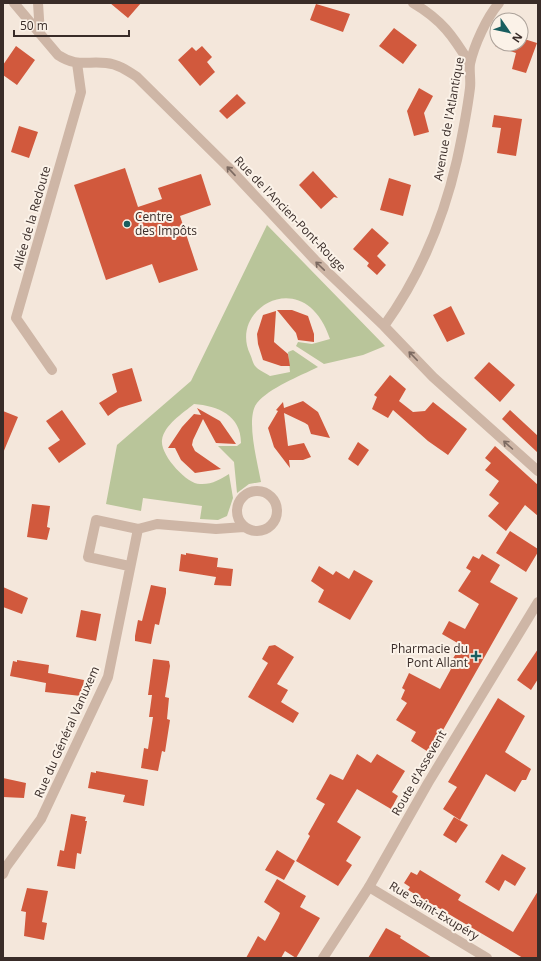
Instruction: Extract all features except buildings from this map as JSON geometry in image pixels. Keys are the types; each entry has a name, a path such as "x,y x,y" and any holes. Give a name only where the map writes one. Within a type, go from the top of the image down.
{"street":[{"name":"Rue de l'Ancien-Pont-Rouge","path":"14,3 58,55 67,61 76,63 107,62 123,68 137,77 228,167 315,260 384,326 433,377 538,470"},
{"path":"38,3 40,34"},
{"path":"413,3 426,11 453,35 470,64"},
{"name":"Avenue de l'Atlantique","path":"384,326 423,263 446,201 457,160 470,88 470,64 482,31 499,3"},
{"name":"Allée de la Redoute","path":"52,370 16,318 81,92 76,63"},
{"path":"129,566 88,557 96,520 138,529 157,524 216,530 244,527 255,532 261,531 272,525 276,520 277,507 272,497 268,494 251,491 241,498 236,510 240,522 244,527"},
{"name":"Rue du Général Vanuxem","path":"3,874 6,867 41,819 108,677 129,566 138,529"},
{"name":"Route d'Assevent","path":"323,958 368,887 430,779 538,602"},
{"name":"Rue Saint-Exupéry","path":"368,887 486,958"}],"green space":[{"path":"267,225 385,346 363,355 324,364 296,346 298,342 312,344 330,339 318,316 304,303 288,298 272,301 259,309 250,322 246,337 254,365 270,376 290,372 288,352 293,350 318,367 277,387 257,403 252,419 252,430 261,482 249,484 237,493 234,462 218,446 237,446 241,443 237,425 226,414 219,410 194,404 166,429 162,440 165,453 175,468 195,483 212,483 229,474 233,498 227,516 218,520 200,519 202,506 143,498 141,511 106,504 117,445 191,381"}],"place":[{"name":"Centre des Impôts","path":"127,224"},
{"name":"Pharmacie du Pont Allant","path":"476,656"}]}
